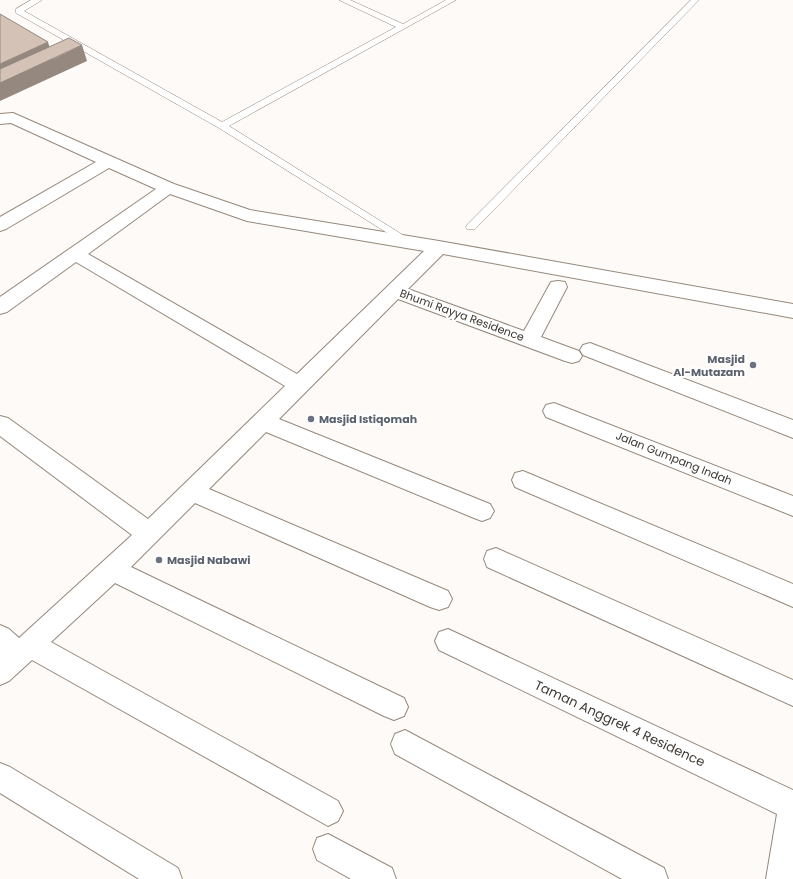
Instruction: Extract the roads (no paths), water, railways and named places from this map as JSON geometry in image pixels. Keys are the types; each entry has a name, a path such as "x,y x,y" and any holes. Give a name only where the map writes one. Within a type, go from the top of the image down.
{"street":[{"path":"0,120 13,118 168,188 247,215 439,247 793,311"},
{"path":"0,225 109,161"},
{"path":"0,307 168,188"},
{"path":"0,672 112,570 148,533 193,492 262,421 439,247"},
{"path":"82,258 299,385"},
{"name":"Bhumi Rayya Residence","path":"529,340 558,287"},
{"name":"Bhumi Rayya Residence","path":"395,291 529,340 581,353 793,429"},
{"name":"Jalan Gumpang Indah","path":"554,410 793,506"},
{"path":"262,421 482,511"},
{"path":"0,424 148,533"},
{"path":"523,480 793,596"},
{"path":"193,492 440,599"},
{"path":"496,559 793,692"},
{"path":"112,570 394,707"},
{"path":"0,637 328,811"},
{"name":"Taman Anggrek 4 Residence","path":"448,641 793,805"},
{"path":"406,744 653,879"},
{"path":"0,777 167,879"},
{"path":"785,876 793,805"},
{"path":"328,849 381,879"}],"lane":[{"path":"38,0 26,5 19,11 222,126 409,242"},
{"path":"343,0 403,27"},
{"path":"222,126 452,0"},
{"path":"471,227 696,0"}],"place":[{"name":"Masjid Al-Mutazam","path":"753,365"},
{"name":"Masjid Istiqomah","path":"311,419"},
{"name":"Masjid Nabawi","path":"159,560"}]}
